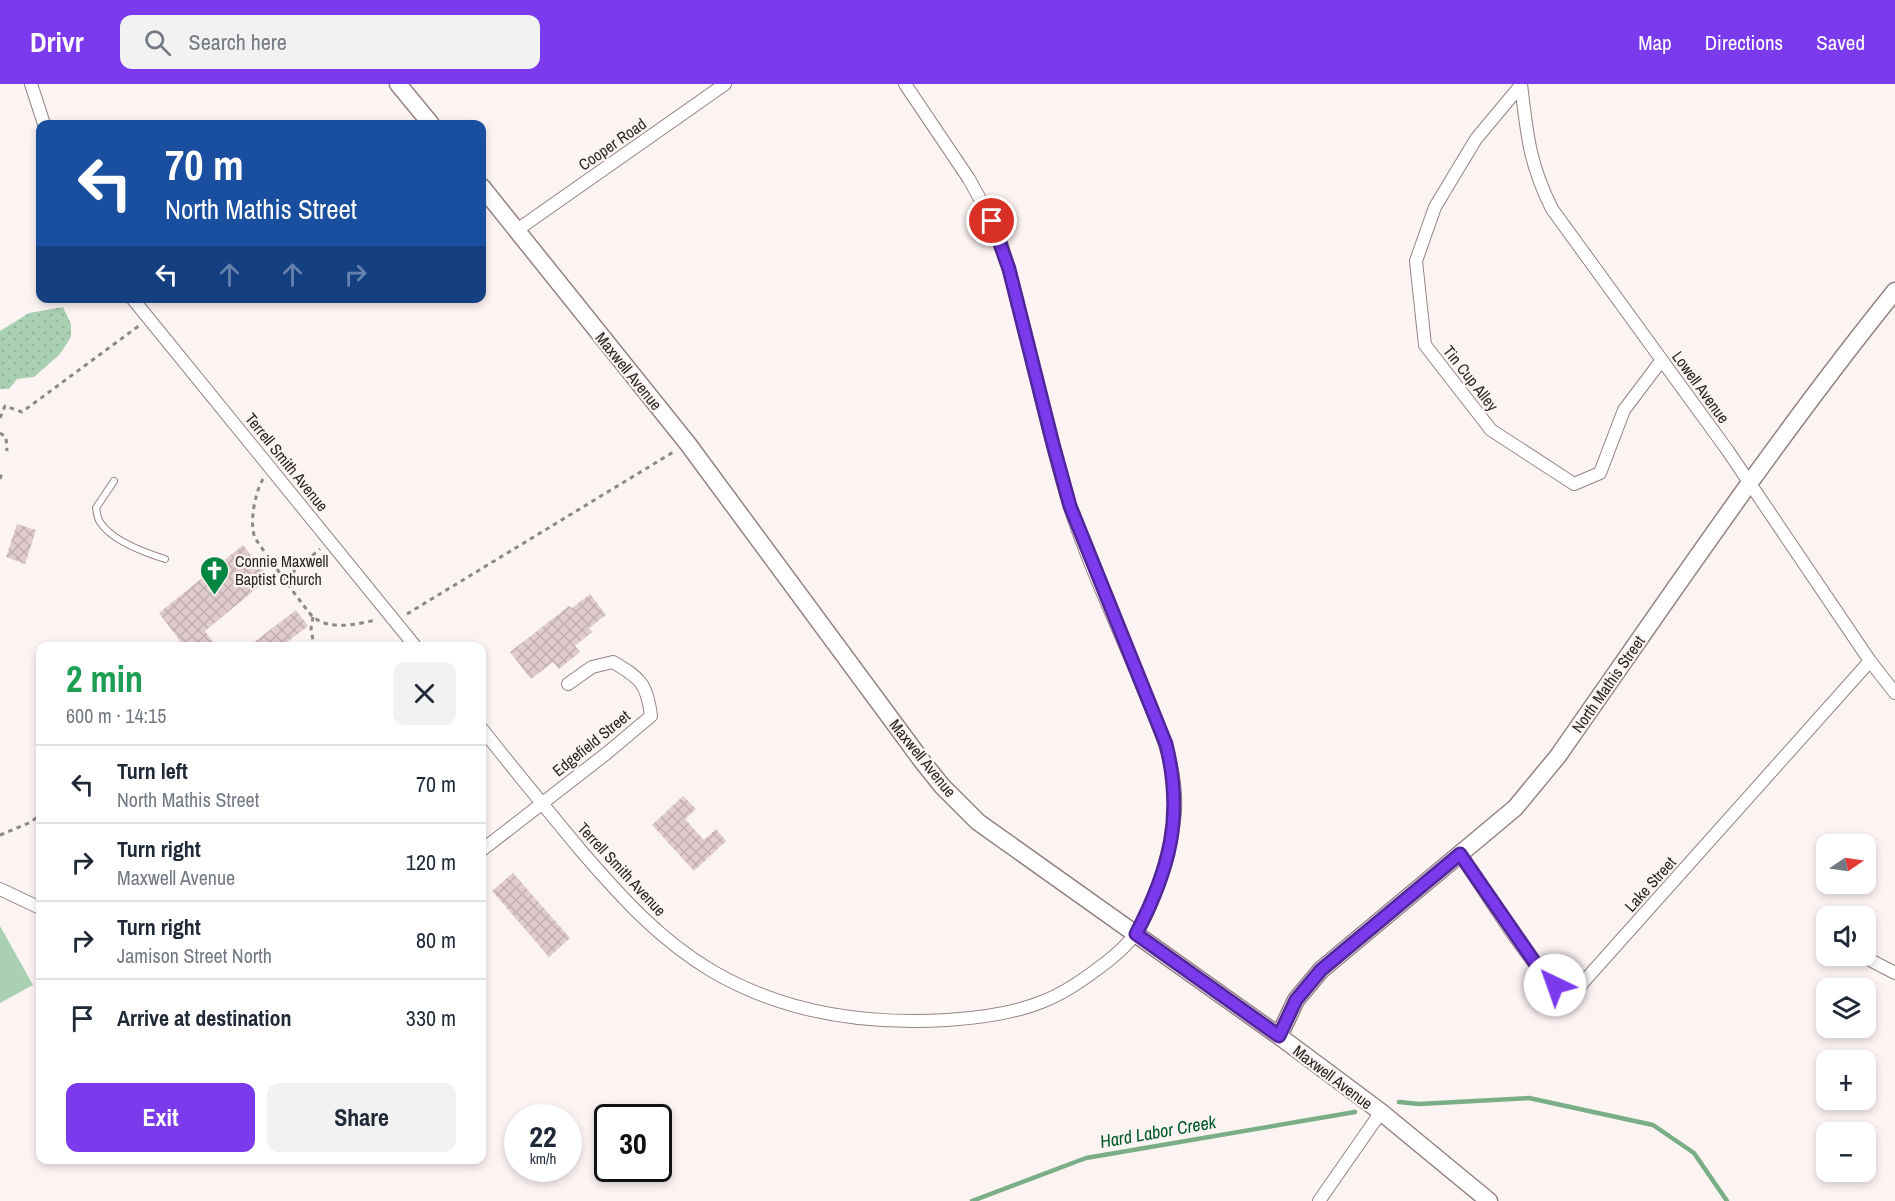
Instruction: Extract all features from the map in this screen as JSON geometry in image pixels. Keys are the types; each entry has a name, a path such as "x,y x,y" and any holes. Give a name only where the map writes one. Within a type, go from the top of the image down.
{"main road":[{"path":"398,84 428,120"},
{"name":"Maxwell Avenue","path":"486,193 688,444 942,786 978,822 999,839 1279,1036 1381,1113 1489,1201"},
{"name":"North Mathis Street","path":"1279,1036 1296,1000 1321,970 1515,808 1558,756 1749,483 1851,345 1895,291"}],"street":[{"path":"31,84 43,120"},
{"name":"Cooper Road","path":"517,230 725,84"},
{"name":"Terrell Smith Avenue","path":"486,734 627,904 650,926 711,970 745,988 781,1002 822,1013 869,1020 915,1022 965,1019 1016,1011 1070,988 1111,959 1136,934 1160,880 1173,833 1174,786 1166,744 1070,506 1009,269 998,237 969,179 905,84"},
{"name":"Tin Cup Alley","path":"1521,84 1476,139 1435,207 1416,261 1425,345 1491,430 1574,484 1600,474 1624,411 1661,361"},
{"name":"Lowell Avenue","path":"1521,84 1528,146 1539,183 1552,208 1749,483 1870,661 1895,693"},
{"name":"Terrell Smith Avenue","path":"136,303 412,642"},
{"name":"Lake Street","path":"1460,854 1540,970 1561,989 1569,991 1578,988 1870,661"},
{"name":"Edgefield Street","path":"542,804 651,716 649,696 635,676 613,662 592,667 568,684"},
{"path":"486,847 542,804"},
{"path":"0,889 36,906"},
{"path":"1876,963 1895,973"},
{"path":"1319,1201 1381,1113"}],"lane":[{"path":"114,481 96,508 99,521 108,531 126,542 143,552 165,560"}],"path":[{"path":"0,418 6,406 22,412 149,319"},
{"path":"0,433 6,436 7,451"},
{"path":"269,466 257,490 253,511 255,537 313,617 334,625 352,626 393,619 688,444"},
{"path":"0,479 2,473"},
{"path":"285,579 329,541"},
{"path":"313,617 311,629 313,642"},
{"path":"0,835 36,818"}],"green space":[{"path":"63,307 71,324 71,337 60,354 34,377 17,379 9,389 0,389 0,331 29,313"},
{"path":"0,926 33,985 0,1003"}],"building":[{"path":"17,524 36,530 25,564 6,557"},
{"name":"Connie Maxwell Baptist Church","path":"243,545 269,578 205,631 213,642 181,642 159,613"},
{"path":"590,594 606,615 589,628 592,632 575,646 580,652 559,669 553,662 531,679 510,652 569,606 572,608"},
{"name":"Connie Maxwell Baptist Church","path":"296,610 308,626 287,642 254,642"},
{"path":"683,796 696,809 685,819 704,840 716,829 726,841 694,871 652,825"},
{"path":"513,873 570,938 549,957 492,891"}],"waterway":[{"name":"Hard Labor Creek","path":"1399,1102 1419,1104 1529,1098 1653,1125 1694,1153 1727,1201"},
{"name":"Hard Labor Creek","path":"972,1201 1086,1158 1355,1112"}],"place":[{"name":"Connie Maxwell Baptist Church","path":"214,596"}],"route":[{"path":"992,221 1009,269 1070,506 1166,744 1171,765 1175,808 1173,833 1160,880 1136,934 1279,1036 1296,1000 1321,970 1460,854 1540,970 1555,985"}]}
